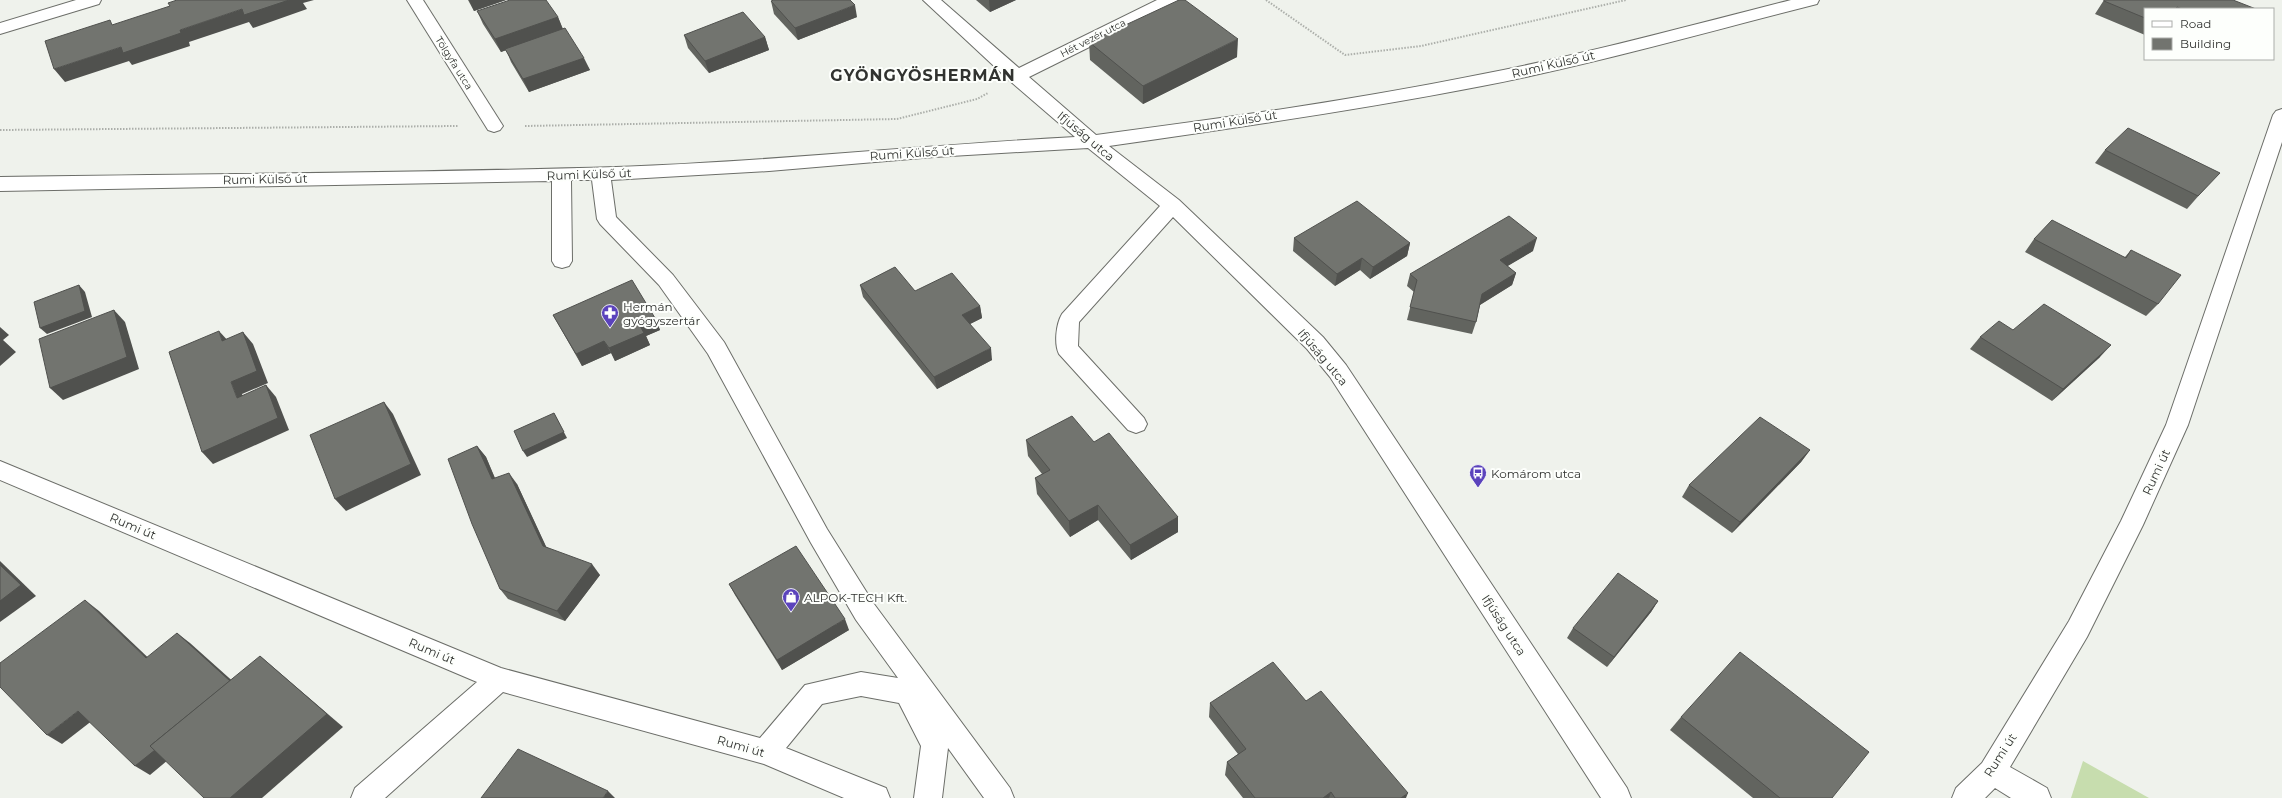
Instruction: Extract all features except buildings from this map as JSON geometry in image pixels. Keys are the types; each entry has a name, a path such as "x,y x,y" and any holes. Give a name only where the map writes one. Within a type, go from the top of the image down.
{"street":[{"path":"0,29 93,0"},
{"name":"Tölgyfa utca","path":"414,0 494,126"},
{"name":"Ifjúság utca","path":"931,0 1016,77 1092,142 1172,205 1315,343 1338,371 1617,798"},
{"name":"Hét vezér utca","path":"1016,77 1170,0"},
{"name":"Rumi Külső út","path":"0,184 601,174 769,165 934,151 1092,142 1229,123 1482,80 1573,60 1811,0"},
{"name":"Rumi út","path":"1966,798 1992,772 2078,629 2131,525 2177,425 2282,115"},
{"path":"601,174 607,219 666,280 716,348 819,536 865,612 1000,798"},
{"path":"560,175 562,261"},
{"path":"1136,424 1067,348 1069,320 1172,205"},
{"name":"Rumi út","path":"0,470 499,679 765,752 876,798"},
{"path":"365,798 499,679"},
{"path":"765,752 814,694 860,684 907,692 935,745 928,798"},
{"path":"1992,772 2038,798"}],"path":[{"path":"1266,0 1345,55 1421,46 1626,0"}],"green space":[{"path":"2083,761 2149,798 2071,798"}],"place":[{"name":"Hermán gyógyszertár","path":"610,328"},
{"name":"Komárom utca","path":"1478,488"},
{"name":"ALPOK-TECH Kft.","path":"791,612"}],"district":[{"name":"GYÖNGYÖSHERMÁN","path":"923,75"}]}
